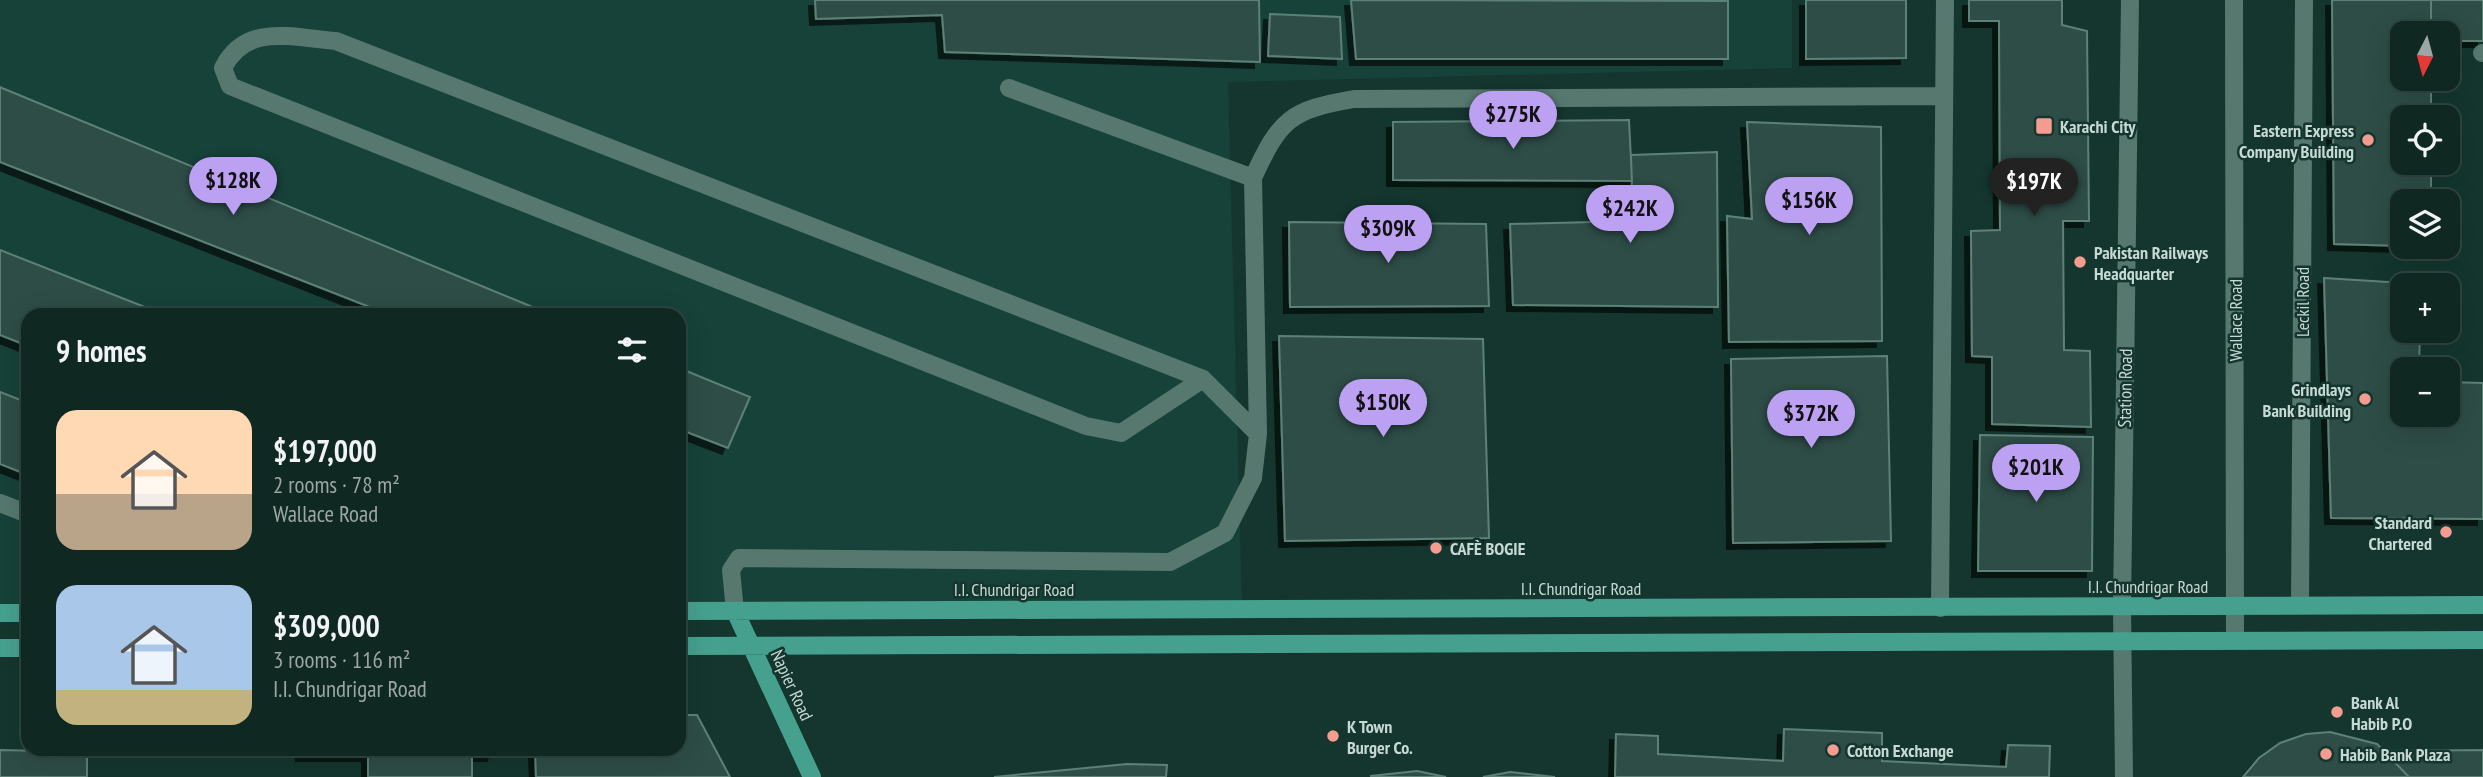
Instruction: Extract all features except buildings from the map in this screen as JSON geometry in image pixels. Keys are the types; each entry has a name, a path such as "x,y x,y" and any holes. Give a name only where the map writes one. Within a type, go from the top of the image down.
{"main road":[{"name":"I.I. Chundrigar Road","path":"686,611 2483,605"},
{"name":"Napier Road","path":"735,611 812,777"},
{"path":"0,613 21,613"},
{"path":"686,646 2483,640"},
{"path":"0,648 21,648"}],"street":[{"path":"1940,608 1945,0"},
{"name":"Station Road","path":"2124,777 2122,607 2130,0"},
{"name":"Wallace Road","path":"2234,0 2235,640"},
{"name":"Leckil Road","path":"2300,605 2304,0"},
{"path":"1203,379 1121,433 1086,426 230,86 223,68 231,52 255,36 336,41 1203,379 1258,434"},
{"path":"1009,88 1253,178"},
{"path":"735,611 731,570 739,558 1170,562 1225,533 1253,478 1258,434 1253,178 1270,140 1287,120 1315,106 1354,99 1944,96"},
{"path":"0,503 21,511"}],"shaded area":[{"path":"0,0 1792,0 1792,68 1228,82 1242,610 686,611 686,308 21,308 21,613 0,613"}],"place":[{"name":"Karachi City","path":"2044,126"},
{"name":"Eastern Express Company Building","path":"2368,140"},
{"name":"Pakistan Railways Headquarter","path":"2080,262"},
{"name":"Grindlays Bank Building","path":"2365,399"},
{"name":"Standard Chartered","path":"2446,532"},
{"name":"CAFÈ BOGIE","path":"1436,548"},
{"name":"Bank Al Habib P.O","path":"2337,712"},
{"name":"K Town Burger Co.","path":"1333,736"},
{"name":"Cotton Exchange","path":"1833,750"},
{"name":"Habib Bank Plaza","path":"2326,754"}]}
